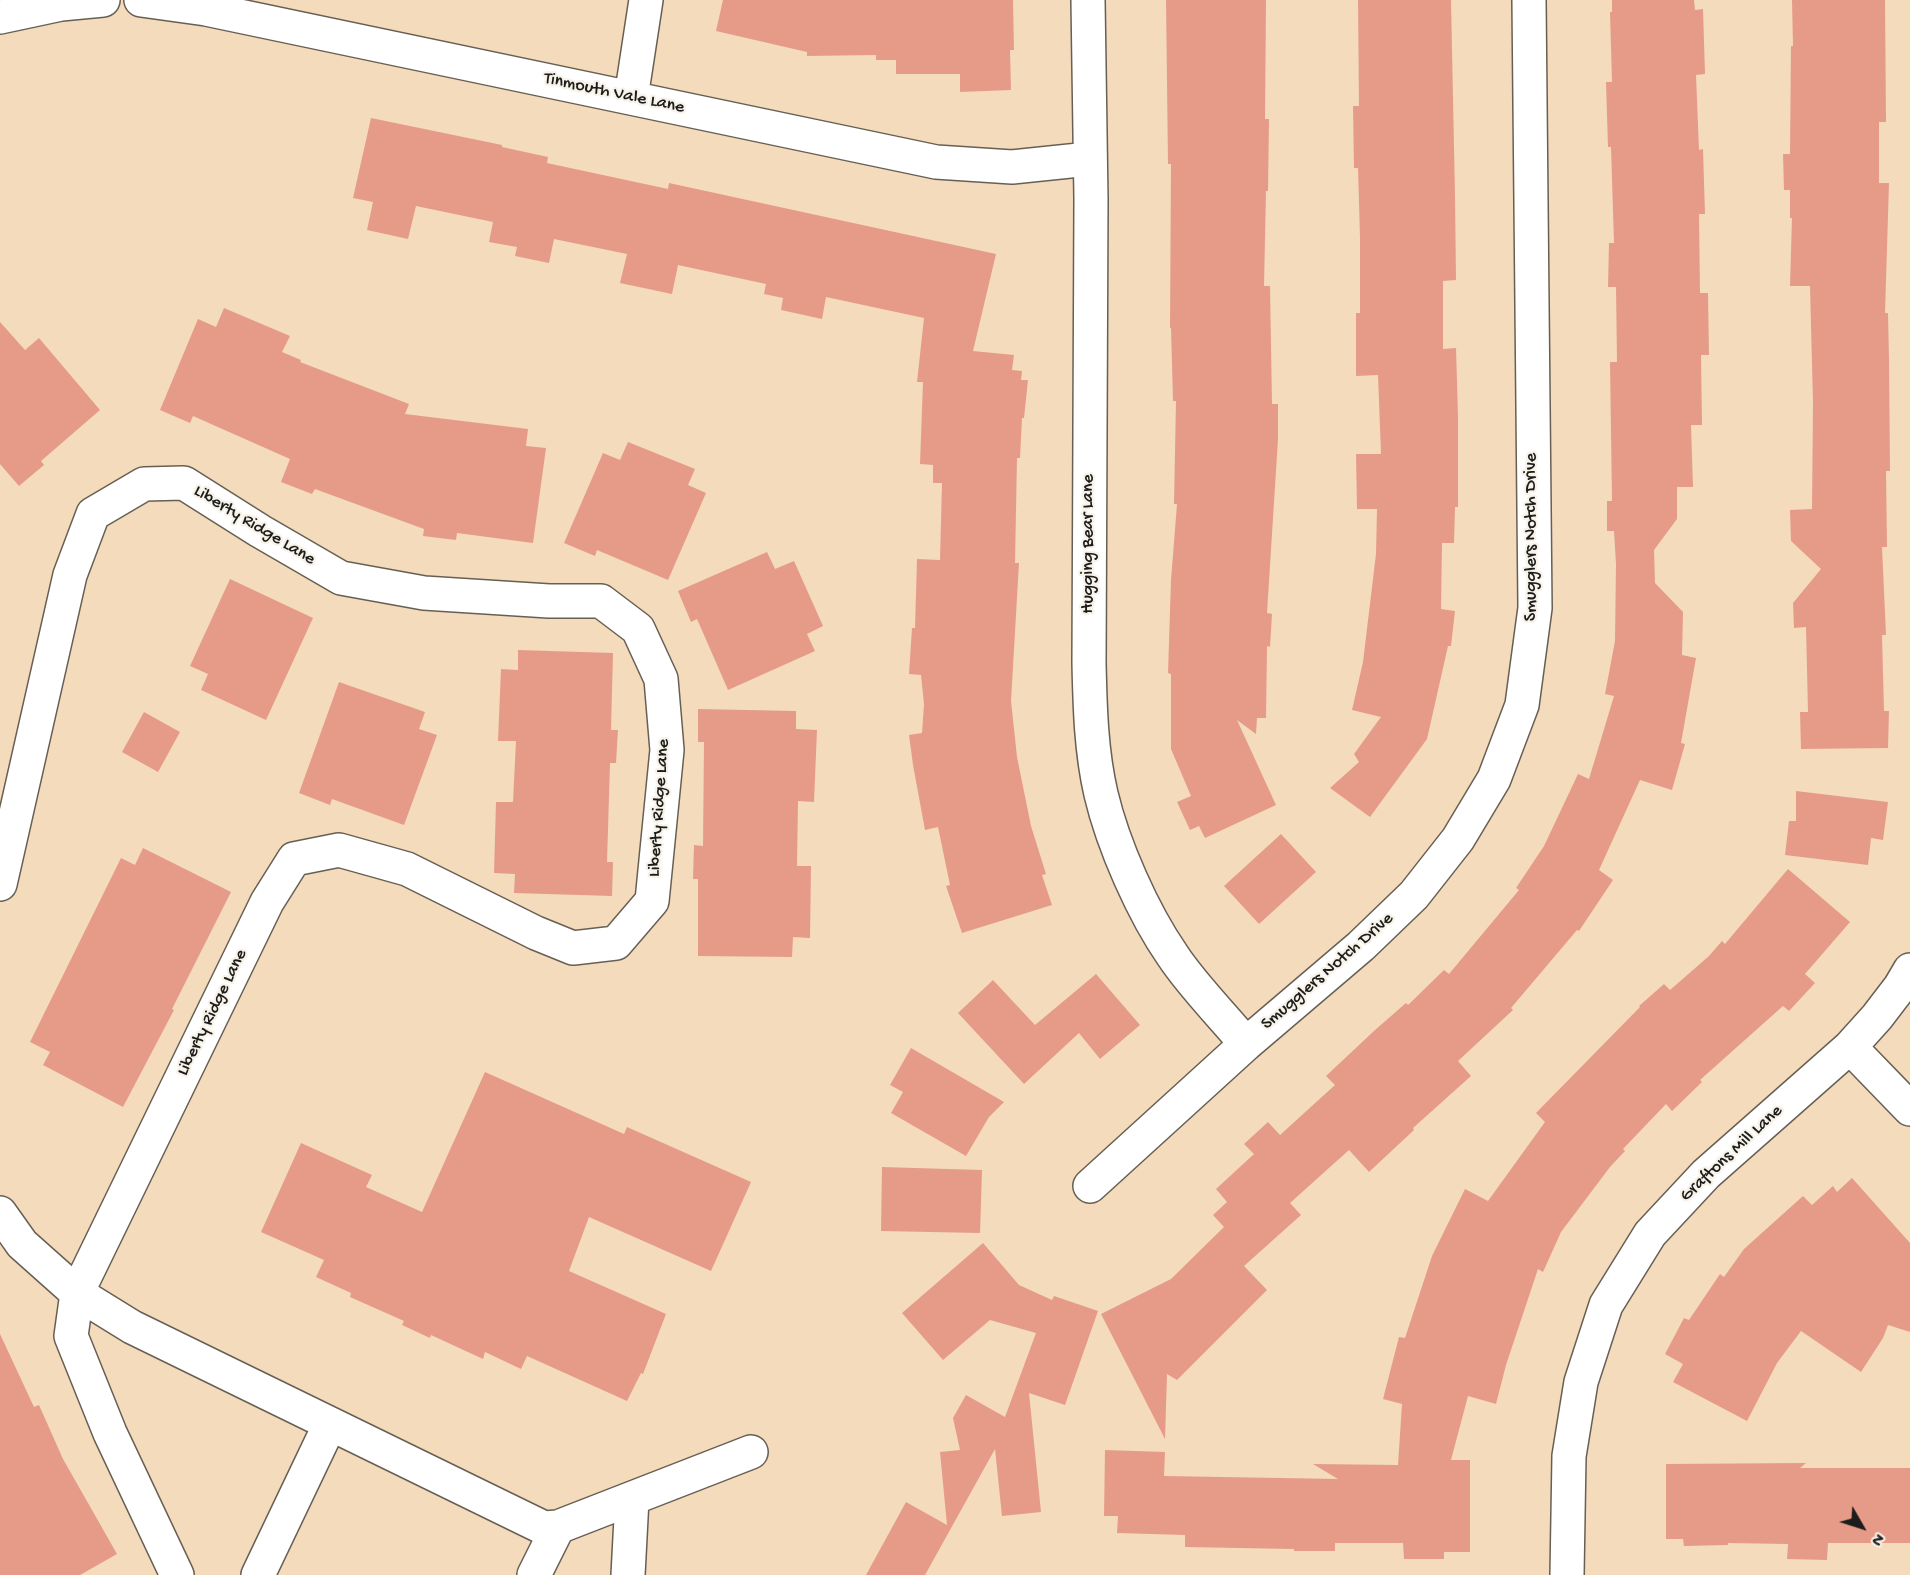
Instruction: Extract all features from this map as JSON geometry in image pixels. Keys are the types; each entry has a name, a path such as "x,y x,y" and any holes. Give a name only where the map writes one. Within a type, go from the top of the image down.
{"street":[{"path":"0,17 61,4 103,0"},
{"name":"Tinmouth Vale Lane","path":"141,0 206,9 936,162 1012,167 1089,159"},
{"path":"631,98 646,0"},
{"name":"Hugging Bear Lane","path":"1088,0 1091,222 1089,663 1092,735 1101,794 1116,844 1152,923 1173,958 1246,1044"},
{"name":"Smugglers Notch Drive","path":"1090,1186 1246,1044 1361,946 1414,895 1458,839 1494,779 1522,705 1534,608 1529,0"},
{"name":"Liberty Ridge Lane","path":"0,884 70,575 93,514 144,484 184,483 340,578 424,593 549,601 601,601 638,629 661,679 667,750 652,901 616,943 573,948 536,933 407,869 339,850 294,859 267,902 77,1293 71,1336 110,1433 177,1575"},
{"name":"Graftons Mill Lane","path":"1567,1575 1569,1456 1581,1382 1606,1305 1650,1234 1706,1174 1850,1047 1877,1017 1910,970"},
{"path":"1850,1047 1910,1109"},
{"path":"0,1213 22,1244 77,1293 132,1327 544,1528 558,1527 751,1452"},
{"path":"258,1575 330,1424"},
{"path":"628,1575 632,1499"},
{"path":"534,1575 558,1527"}],"building":[{"path":"723,0 1013,0 1014,50 1010,50 1011,90 960,92 960,74 896,74 896,60 876,60 876,55 807,56 807,52 716,31"},
{"path":"1166,0 1266,0 1265,119 1269,119 1264,286 1270,286 1272,404 1278,404 1278,439 1267,613 1272,614 1270,647 1267,646 1266,718 1257,718 1256,734 1237,720 1276,805 1205,838 1199,826 1190,830 1177,802 1191,796 1171,749 1171,674 1168,673 1171,580 1177,504 1174,504 1176,401 1173,401 1170,328 1171,164 1168,164"},
{"path":"1358,0 1451,0 1455,196 1456,280 1443,281 1443,349 1456,348 1458,416 1458,507 1455,507 1454,543 1442,543 1441,609 1455,611 1451,646 1448,646 1427,739 1370,817 1330,788 1359,762 1354,754 1381,717 1352,710 1363,662 1376,554 1377,509 1357,509 1356,454 1381,454 1378,375 1356,376 1356,313 1360,313 1360,237 1358,168 1354,168 1353,106 1359,106"},
{"path":"1612,0 1694,0 1695,10 1703,9 1705,74 1696,75 1699,150 1703,149 1705,214 1699,214 1700,293 1708,293 1709,355 1701,355 1702,425 1691,425 1693,487 1677,487 1677,519 1654,550 1655,583 1683,612 1682,655 1696,658 1681,743 1685,744 1672,790 1640,780 1599,870 1613,880 1579,931 1577,930 1511,1008 1513,1010 1458,1061 1471,1076 1413,1128 1414,1130 1369,1172 1349,1150 1290,1203 1301,1215 1244,1266 1267,1290 1177,1380 1167,1374 1165,1439 1101,1314 1171,1279 1224,1227 1213,1215 1227,1202 1216,1189 1254,1154 1244,1144 1268,1122 1280,1135 1335,1085 1326,1076 1406,1003 1408,1005 1444,970 1449,974 1519,890 1516,888 1544,846 1578,774 1589,779 1614,696 1605,694 1615,641 1616,564 1614,531 1607,531 1607,501 1612,501 1610,362 1617,362 1616,287 1608,287 1609,243 1614,243 1606,82 1612,82 1610,12 1612,12"},
{"path":"1792,0 1885,0 1886,122 1879,122 1879,183 1889,183 1885,313 1888,313 1890,471 1886,471 1887,547 1882,547 1886,635 1882,635 1884,711 1889,711 1888,748 1801,749 1800,712 1808,712 1806,627 1794,628 1793,603 1821,569 1791,541 1790,510 1812,509 1813,403 1810,286 1790,286 1792,218 1790,218 1790,190 1784,190 1783,154 1790,154"},
{"path":"371,118 502,145 502,147 548,157 547,163 668,189 669,183 996,254 973,351 1014,355 1012,370 1022,371 1021,380 1028,380 1024,418 1022,418 1020,458 1017,458 1015,563 1019,563 1011,701 1017,757 1031,826 1046,874 1042,875 1052,905 962,933 946,886 950,885 938,827 925,830 909,735 922,733 924,704 921,675 909,674 912,628 915,628 917,559 940,560 942,483 933,483 933,465 920,464 923,382 917,382 924,318 826,297 822,319 781,310 783,298 764,294 766,284 678,265 672,294 620,283 627,254 554,239 549,263 515,256 517,247 489,242 493,222 416,206 408,239 367,230 373,202 353,198"},
{"path":"224,308 290,336 282,352 301,360 300,362 409,404 405,414 528,429 526,446 546,448 533,543 457,533 456,540 423,536 424,529 315,489 312,494 281,482 290,459 193,416 190,423 160,410 198,319 216,327"},
{"path":"0,322 25,350 39,338 100,410 41,461 44,465 19,486 0,464"},
{"path":"628,442 695,469 688,485 706,493 668,580 597,550 595,556 564,543 603,453 620,460"},
{"path":"767,552 775,569 794,561 823,626 807,634 815,651 728,690 697,619 691,622 678,591"},
{"path":"230,579 313,618 266,720 201,690 208,674 190,666"},
{"path":"518,650 613,653 611,730 618,730 616,763 610,763 607,862 613,862 612,896 514,893 515,874 494,873 496,802 513,802 516,741 498,741 501,669 518,670"},
{"path":"339,682 425,712 419,729 437,735 404,825 332,799 330,805 299,793"},
{"path":"698,709 796,711 796,729 817,730 814,802 798,801 797,866 811,866 810,938 793,937 792,957 698,956 698,879 693,879 694,845 703,846 704,742 698,742"},
{"path":"144,712 180,732 158,772 122,752"},
{"path":"1796,791 1888,802 1883,840 1871,838 1868,865 1785,855 1789,821 1796,821"},
{"path":"1281,834 1316,872 1259,924 1224,886"},
{"path":"143,848 231,892 172,1009 174,1010 123,1107 43,1065 50,1052 30,1042 121,858 135,865"},
{"path":"1788,869 1850,922 1805,974 1815,983 1789,1011 1783,1006 1700,1080 1702,1082 1672,1111 1666,1104 1623,1149 1625,1151 1610,1167 1561,1232 1543,1272 1538,1269 1506,1365 1496,1404 1468,1396 1451,1460 1470,1460 1470,1552 1444,1552 1444,1559 1404,1559 1403,1543 1335,1543 1335,1551 1294,1551 1294,1549 1185,1547 1185,1535 1117,1533 1118,1516 1104,1516 1105,1450 1165,1452 1164,1476 1338,1479 1313,1464 1398,1465 1402,1404 1383,1399 1399,1337 1405,1338 1432,1256 1465,1189 1488,1201 1545,1122 1536,1113 1639,1006 1664,984 1670,990 1709,956 1722,941 1725,944"},
{"path":"1096,974 1140,1025 1100,1059 1079,1033 1024,1084 958,1013 993,980 1035,1025"},
{"path":"911,1048 1004,1102 989,1117 966,1156 891,1113 903,1092 890,1085"},
{"path":"485,1072 624,1134 627,1127 751,1182 711,1271 589,1217 569,1271 666,1314 643,1374 641,1373 627,1401 527,1356 521,1369 485,1352 483,1359 431,1335 430,1338 402,1325 404,1321 350,1297 351,1293 316,1277 324,1260 261,1232 301,1143 372,1175 366,1187 422,1212"},
{"path":"882,1167 982,1170 980,1233 881,1231"},
{"path":"1852,1178 1910,1243 1910,1332 1888,1325 1883,1338 1861,1372 1801,1331 1777,1363 1747,1421 1673,1382 1683,1364 1665,1354 1684,1318 1689,1320 1720,1274 1724,1277 1744,1249 1803,1196 1812,1205 1833,1186 1837,1192"},
{"path":"983,1243 1019,1285 1052,1300 1054,1296 1098,1311 1065,1405 1029,1393 1041,1512 1002,1516 995,1449 925,1575 866,1575 906,1502 947,1525 940,1452 960,1450 953,1418 966,1395 1005,1417 1036,1333 990,1320 943,1360 902,1313"},
{"path":"0,1334 34,1407 39,1405 63,1459 117,1554 80,1575 0,1575"},
{"path":"1806,1463 1800,1468 1910,1468 1910,1543 1828,1543 1827,1560 1787,1559 1788,1544 1728,1543 1728,1545 1684,1546 1683,1539 1666,1539 1666,1464"}]}
